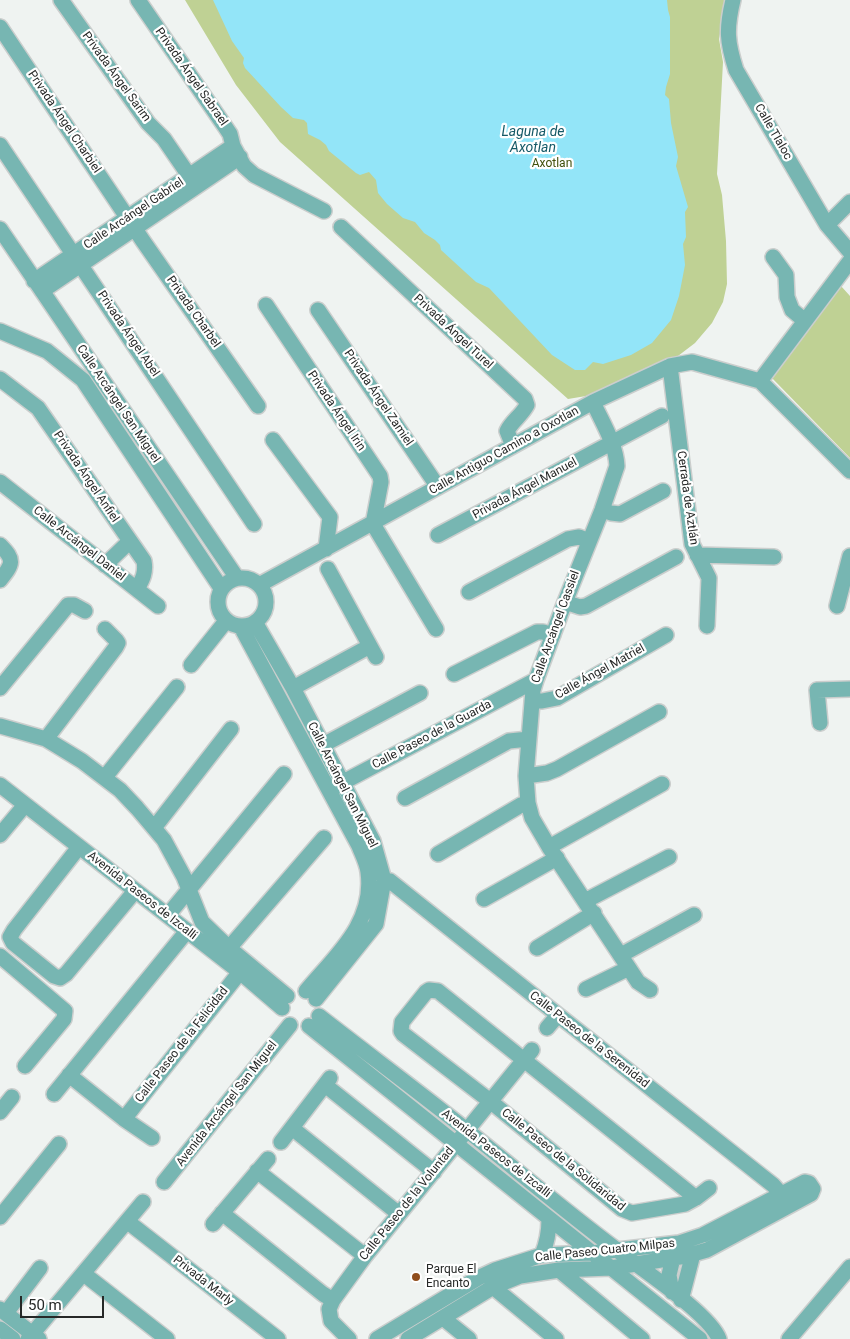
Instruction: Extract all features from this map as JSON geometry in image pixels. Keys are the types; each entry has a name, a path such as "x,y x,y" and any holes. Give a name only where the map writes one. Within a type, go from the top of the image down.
{"street":[{"name":"Privada Ángel Sarim","path":"61,0 148,123 164,138 190,177"},
{"name":"Privada Ángel Sabrael","path":"138,0 230,134 236,152 244,166 254,175 324,211"},
{"name":"Calle Tlaloc","path":"733,0 728,22 728,45 736,70 827,224 850,252"},
{"name":"Privada Ángel Charbiel","path":"0,27 131,224"},
{"name":"Privada Ángel Abel","path":"0,145 254,524"},
{"name":"Calle Arcángel Gabriel","path":"131,224 190,177 236,152"},
{"name":"Calle Arcángel Gabriel","path":"38,286 236,152"},
{"path":"827,224 850,202"},
{"name":"Privada Charbel","path":"131,224 258,406"},
{"name":"Privada Ángel Turel","path":"341,228 525,399 527,405 524,411 507,431 513,446"},
{"name":"Calle Arcángel San Miguel","path":"0,229 237,578"},
{"path":"773,257 786,275 786,298 792,310 805,321"},
{"path":"850,261 760,381 850,471"},
{"name":"Privada Ángel Irin","path":"266,306 380,476 381,482 373,524"},
{"name":"Privada Ángel Zamiel","path":"318,310 438,487"},
{"path":"47,351 56,350 63,345 67,338 67,329"},
{"name":"Calle Arcángel San Miguel","path":"0,330 47,351 82,380 222,588"},
{"name":"Calle Antiguo Camino a Oxotlan","path":"259,585 593,402 670,366 692,362 760,381"},
{"name":"Cerrada de Aztlán","path":"670,366 692,544 709,578 707,626"},
{"name":"Privada Ángel Anfiel","path":"0,379 38,408 144,561 145,569 137,589"},
{"name":"Calle Arcángel Cassiel","path":"593,402 612,444 616,466 602,510 564,602 536,680 532,701 526,776 528,803 532,818 553,852 638,982 650,990"},
{"name":"Privada Ángel Manuel","path":"438,535 662,416"},
{"path":"274,440 330,517 326,549"},
{"name":"Calle Arcángel Daniel","path":"0,482 158,606"},
{"path":"602,510 611,514 620,514 663,491"},
{"path":"373,524 436,629"},
{"path":"469,592 568,539 579,537 589,541"},
{"path":"105,565 130,541"},
{"path":"0,545 10,556 11,562 9,570 0,580"},
{"path":"697,555 774,557"},
{"path":"837,606 850,556"},
{"path":"564,602 580,607 586,606 676,557"},
{"path":"292,688 373,652 328,569"},
{"path":"237,578 249,579 259,585 264,592 266,600 262,616 248,624 235,626 226,621 218,609 218,595 222,588 228,582 237,578"},
{"path":"0,688 68,605 74,605 85,611"},
{"path":"190,665 226,621"},
{"name":"Calle Arcángel San Miguel","path":"248,624 292,688 323,745 335,786 368,870 368,897 363,918 311,995"},
{"name":"Calle Arcángel San Miguel","path":"248,624 335,786 373,841 384,880 376,924 311,995"},
{"path":"46,739 118,644 105,629"},
{"path":"454,674 537,632 552,635"},
{"name":"Calle Ángel Matriel","path":"532,701 557,698 666,635"},
{"name":"Calle Paseo de la Guarda","path":"335,786 536,680"},
{"path":"105,777 177,687"},
{"path":"820,723 817,690 850,689"},
{"path":"323,745 420,693"},
{"path":"526,776 557,770 659,712"},
{"name":"Avenida Paseos de Izcalli","path":"0,726 46,739 105,777 126,796 164,840 189,890 202,922 284,1002"},
{"path":"154,828 231,729"},
{"path":"405,798 509,742 529,739"},
{"path":"168,915 284,774"},
{"path":"484,899 553,852 662,784"},
{"name":"Avenida Paseos de Izcalli","path":"0,785 240,972 284,1002"},
{"path":"438,854 521,805 528,803"},
{"path":"0,835 25,804"},
{"path":"229,948 324,838"},
{"path":"79,847 10,937 13,943 54,976 60,978 66,974 135,891"},
{"path":"537,948 589,907 669,858"},
{"name":"Calle Paseo de la Serenidad","path":"384,880 390,881 773,1185 787,1200"},
{"path":"621,955 694,915"},
{"path":"54,1094 187,931"},
{"path":"0,956 65,1011 64,1019 25,1066"},
{"path":"586,989 629,968"},
{"name":"Calle Paseo de la Felicidad","path":"124,1119 240,972"},
{"name":"Calle Paseo de la Solidaridad","path":"528,1054 438,991 429,990 402,1022 400,1030 622,1209 632,1213 685,1204 709,1188"},
{"path":"296,991 311,995 320,1007 314,1021 296,1028 290,1025 284,1019 284,1002 296,991"},
{"path":"546,1028 558,1015"},
{"name":"Avenida Paseos de Izcalli","path":"314,1021 466,1130 637,1264 707,1321 719,1339"},
{"name":"Avenida Paseos de Izcalli","path":"314,1021 549,1219 700,1339"},
{"name":"Avenida Arcángel San Miguel","path":"164,1182 290,1025"},
{"path":"528,1054 696,1198"},
{"name":"Calle Paseo de la Voluntad","path":"333,1300 365,1256 528,1054"},
{"path":"70,1075 124,1119 152,1138"},
{"path":"281,1142 328,1081 434,1172"},
{"path":"0,1112 12,1097"},
{"path":"292,1128 399,1214"},
{"path":"0,1217 59,1144"},
{"path":"268,1159 218,1219 333,1300 329,1309 331,1321 349,1339"},
{"path":"257,1171 365,1256"},
{"name":"Calle Paseo Cuatro Milpas","path":"377,1339 478,1278 496,1270 542,1255 591,1253 679,1243 787,1200"},
{"name":"Calle Paseo Cuatro Milpas","path":"408,1339 493,1287 520,1276 559,1270 611,1268 693,1254 707,1250 787,1200"},
{"path":"40,1268 3,1311 33,1337 144,1202"},
{"path":"542,1255 548,1238 549,1219"},
{"name":"Privada Marly","path":"128,1222 278,1339"},
{"path":"677,1296 693,1254"},
{"path":"674,1258 669,1275 677,1296"},
{"path":"789,1339 850,1267"},
{"path":"559,1270 642,1339"},
{"path":"84,1274 167,1339"},
{"path":"493,1287 556,1339"},
{"path":"443,1318 468,1339"},
{"path":"0,1329 13,1339"}],"green space":[{"name":"Laguna de Axotlan","path":"185,0 726,0 719,39 723,62 717,174 722,195 727,284 723,302 712,323 695,343 657,372 586,396 568,399 280,142 236,85"},
{"path":"841,286 850,296 850,458 772,378"}],"water":[{"name":"Laguna de Axotlan","path":"213,0 667,0 670,17 670,74 665,95 669,99 671,123 678,157 676,166 688,207 685,212 686,237 683,244 685,265 679,296 671,320 652,343 631,355 603,364 593,362 585,370 575,370 552,355 489,288 476,282 441,250 440,245 424,233 415,222 403,218 387,204 378,193 376,180 369,172 360,175 356,173 329,151 320,140 308,134 307,123 304,120 293,118 281,107 245,68 244,58 232,41"}],"place":[{"name":"Parque El Encanto","path":"416,1277"}],"park label":[{"name":"Axotlan","path":"552,164"}]}
